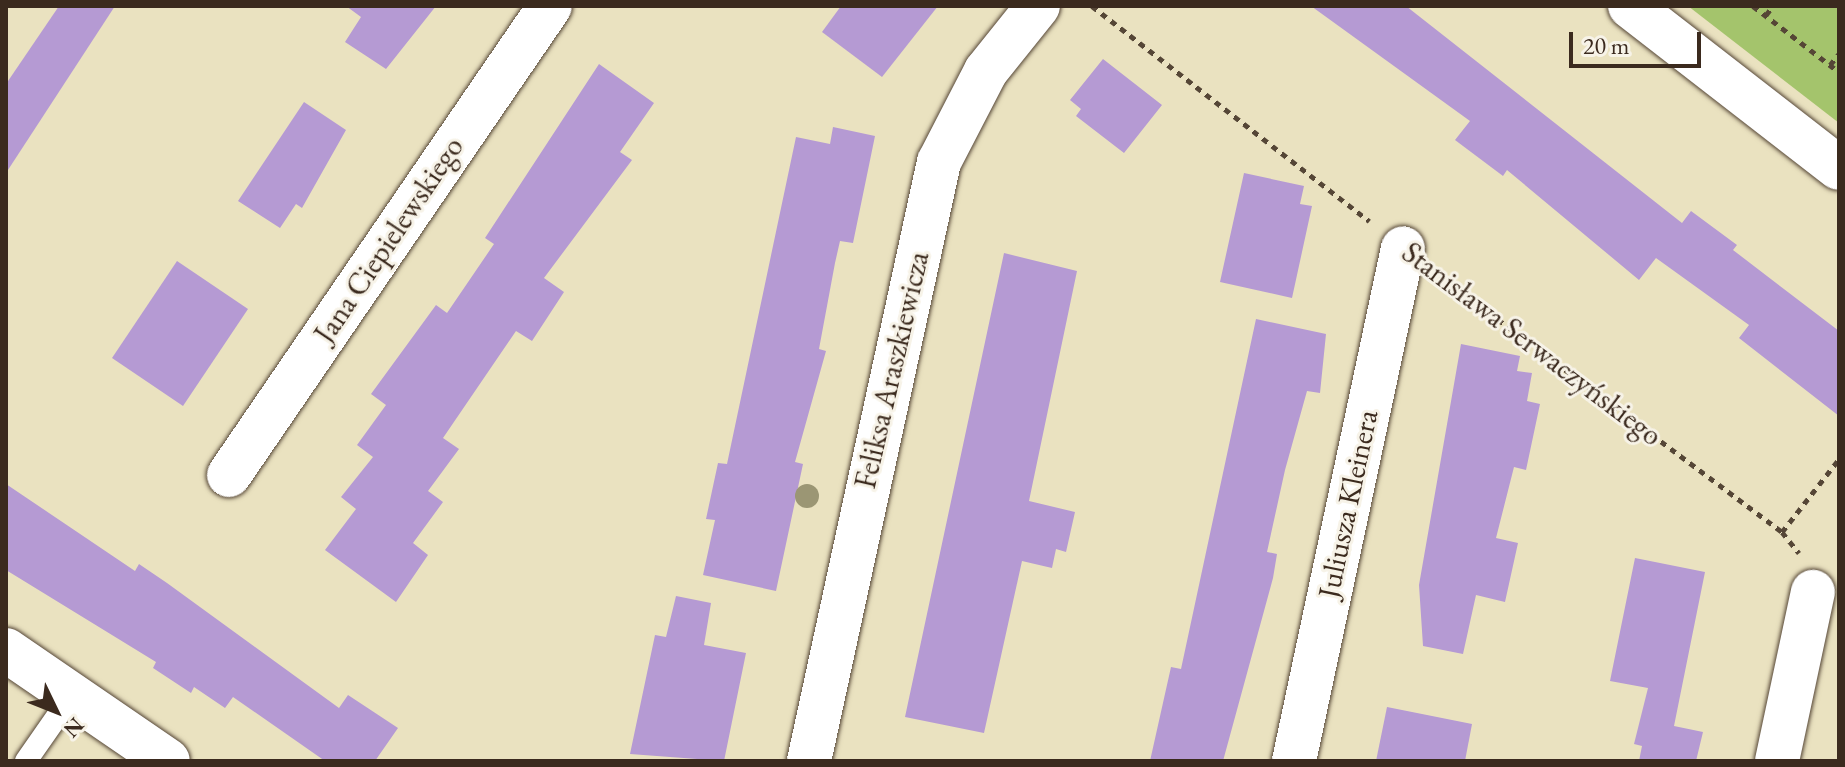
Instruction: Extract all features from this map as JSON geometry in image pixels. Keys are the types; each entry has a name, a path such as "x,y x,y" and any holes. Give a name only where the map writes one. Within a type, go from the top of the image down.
{"street":[{"name":"Jana Ciepielewskiego","path":"229,475 550,6"},
{"name":"Feliksa Araszkiewicza","path":"809,761 939,162 986,71 1038,6"},
{"path":"1630,6 1839,168"},
{"name":"Juliusza Kleinera","path":"1294,761 1403,248"},
{"path":"1777,761 1813,592"},
{"path":"6,650 168,761"}],"lane":[{"path":"26,761 72,695"}],"path":[{"name":"Stanisława Serwaczyńskiego","path":"1092,6 1403,248 1782,532 1803,557 1813,592"},
{"path":"1753,6 1839,72"},
{"path":"1766,15 1773,6"},
{"path":"1830,65 1839,54"},
{"path":"1782,532 1839,459"}],"green space":[{"path":"1688,6 1839,6 1839,123"}],"building":[{"path":"59,6 115,6 6,173 6,84"},
{"path":"346,6 436,6 386,69 345,42 361,17"},
{"path":"841,6 938,6 882,77 822,32"},
{"path":"1311,6 1406,6 1682,223 1691,211 1737,245 1733,250 1839,331 1839,416 1739,338 1749,325 1656,258 1639,280 1507,170 1503,176 1455,140 1470,121"},
{"path":"1103,59 1162,105 1124,153 1076,116 1081,109 1070,100"},
{"path":"599,64 654,103 620,152 632,160 544,278 564,292 532,341 516,331 443,438 459,449 428,491 443,502 413,543 428,555 396,602 325,550 356,509 341,497 373,457 357,445 386,405 371,394 436,305 447,313 494,244 485,238"},
{"path":"304,102 346,130 302,208 296,204 280,228 238,201"},
{"path":"833,127 875,136 853,243 840,241 835,263 819,349 826,351 795,462 803,464 776,591 703,575 715,520 706,519 718,463 727,464 796,137 830,144"},
{"path":"1244,173 1304,186 1300,204 1312,206 1292,298 1220,282"},
{"path":"1004,253 1077,271 1029,501 1075,512 1066,552 1056,549 1052,568 1022,561 984,733 905,717"},
{"path":"177,261 248,309 183,406 112,358"},
{"path":"1256,319 1326,334 1320,393 1307,391 1285,470 1267,552 1277,554 1273,578 1223,761 1150,761 1171,667 1181,669"},
{"path":"1461,344 1520,356 1517,371 1532,373 1527,401 1540,404 1526,470 1514,467 1496,538 1518,543 1505,602 1476,595 1463,654 1423,646 1419,585"},
{"path":"6,484 135,571 139,564 339,708 348,695 398,728 375,761 325,761 233,697 225,708 194,687 191,693 153,668 156,662 6,570"},
{"path":"1635,558 1705,572 1674,726 1703,732 1696,761 1639,761 1642,746 1634,744 1648,688 1610,681"},
{"path":"676,596 711,603 704,645 746,653 724,761 630,754 655,635 666,637"},
{"path":"1387,707 1472,724 1465,761 1376,761"}]}
